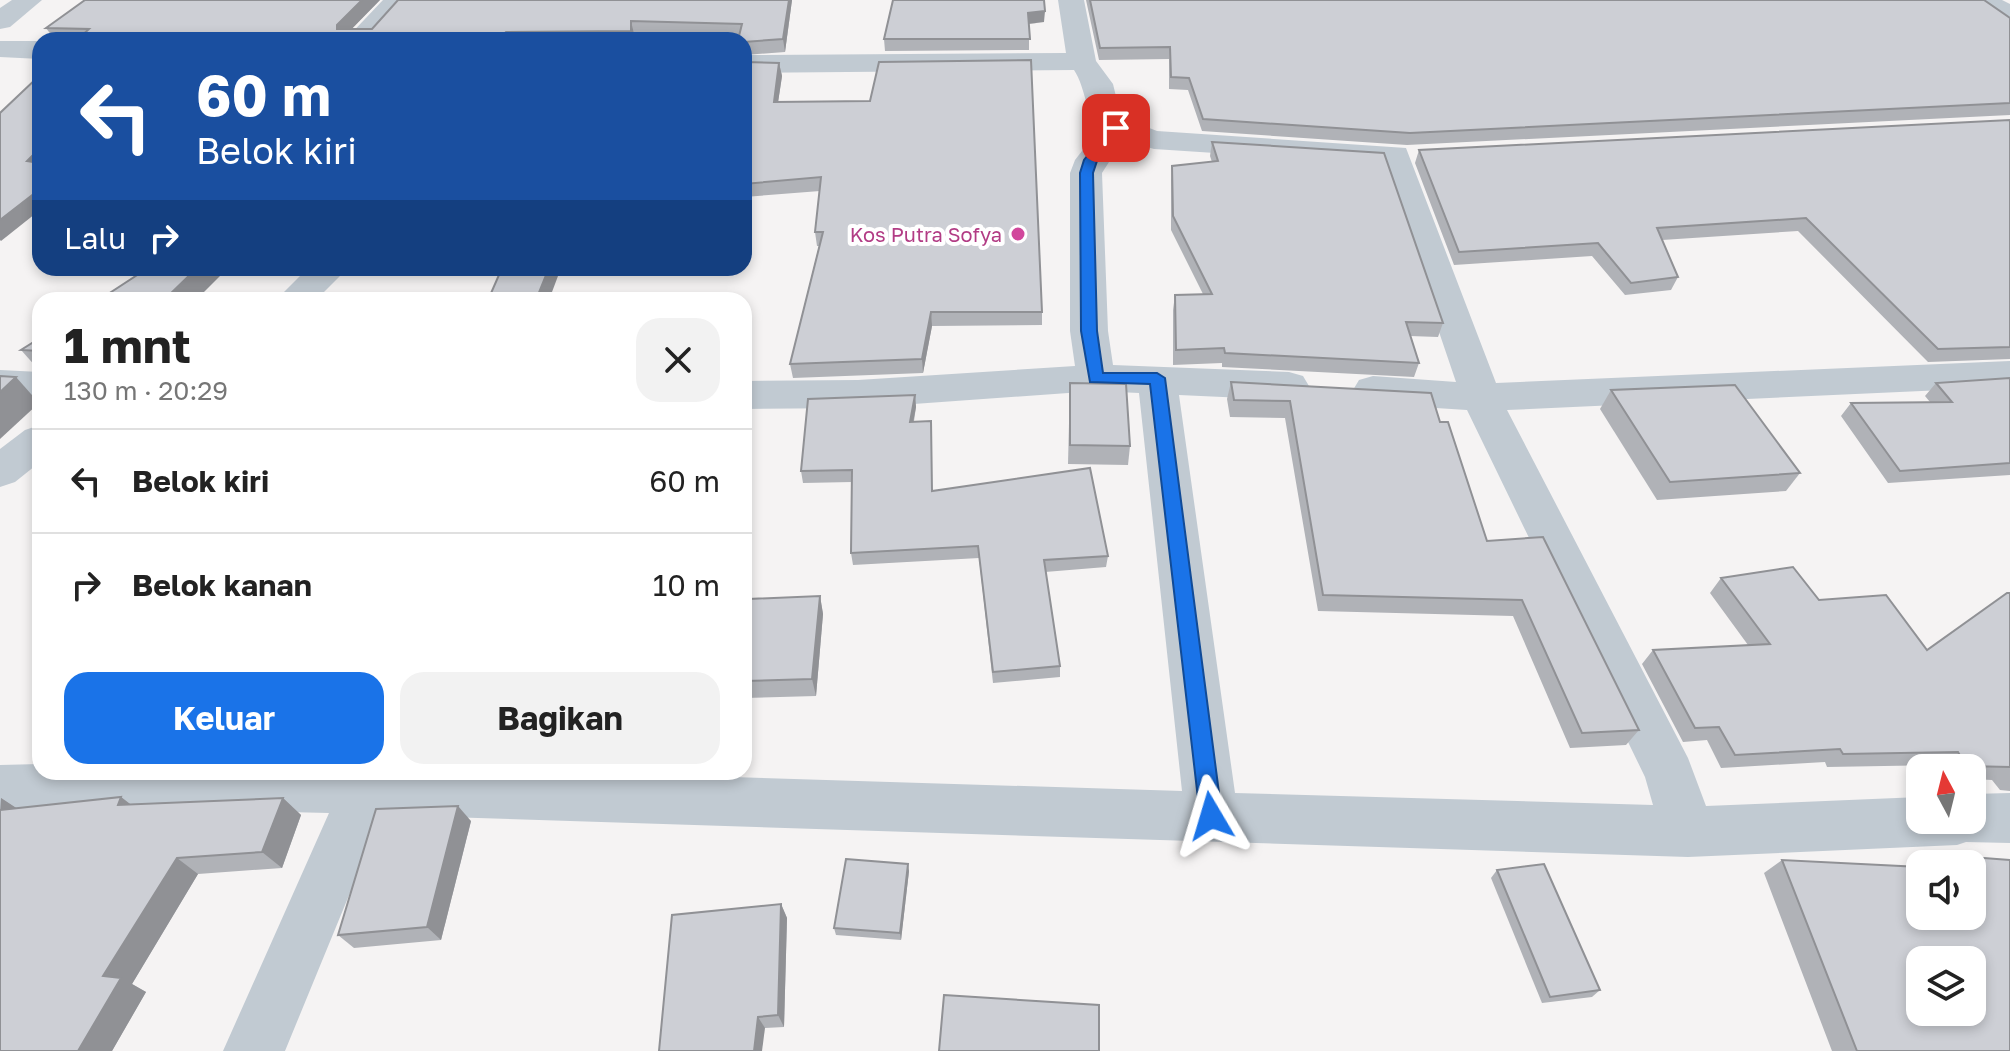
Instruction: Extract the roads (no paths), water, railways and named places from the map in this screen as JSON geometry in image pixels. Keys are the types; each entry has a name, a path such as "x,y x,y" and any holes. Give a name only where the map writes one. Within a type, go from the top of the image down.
{"street":[{"path":"0,21 29,0"},
{"path":"367,32 398,0"},
{"path":"1071,0 1082,61 1098,84 1107,120 1116,128 1154,140 1395,155 1481,397 1670,775 1688,832"},
{"path":"1980,0 2010,14"},
{"path":"0,49 32,50"},
{"path":"752,64 1082,61"},
{"path":"1096,378 1089,331 1086,173 1091,160 1116,128"},
{"path":"303,292 321,276"},
{"path":"752,395 858,394 1096,378 1157,378 1481,397 2010,374"},
{"path":"1157,378 1211,816"},
{"path":"0,383 32,385"},
{"path":"0,471 32,446"},
{"path":"0,789 167,785 366,790 705,786 1211,816 1688,832 1906,822"},
{"path":"254,1051 366,790"},
{"path":"1986,819 2010,818"}],"place":[{"name":"Kos Putra Sofya","path":"1018,234"}]}
